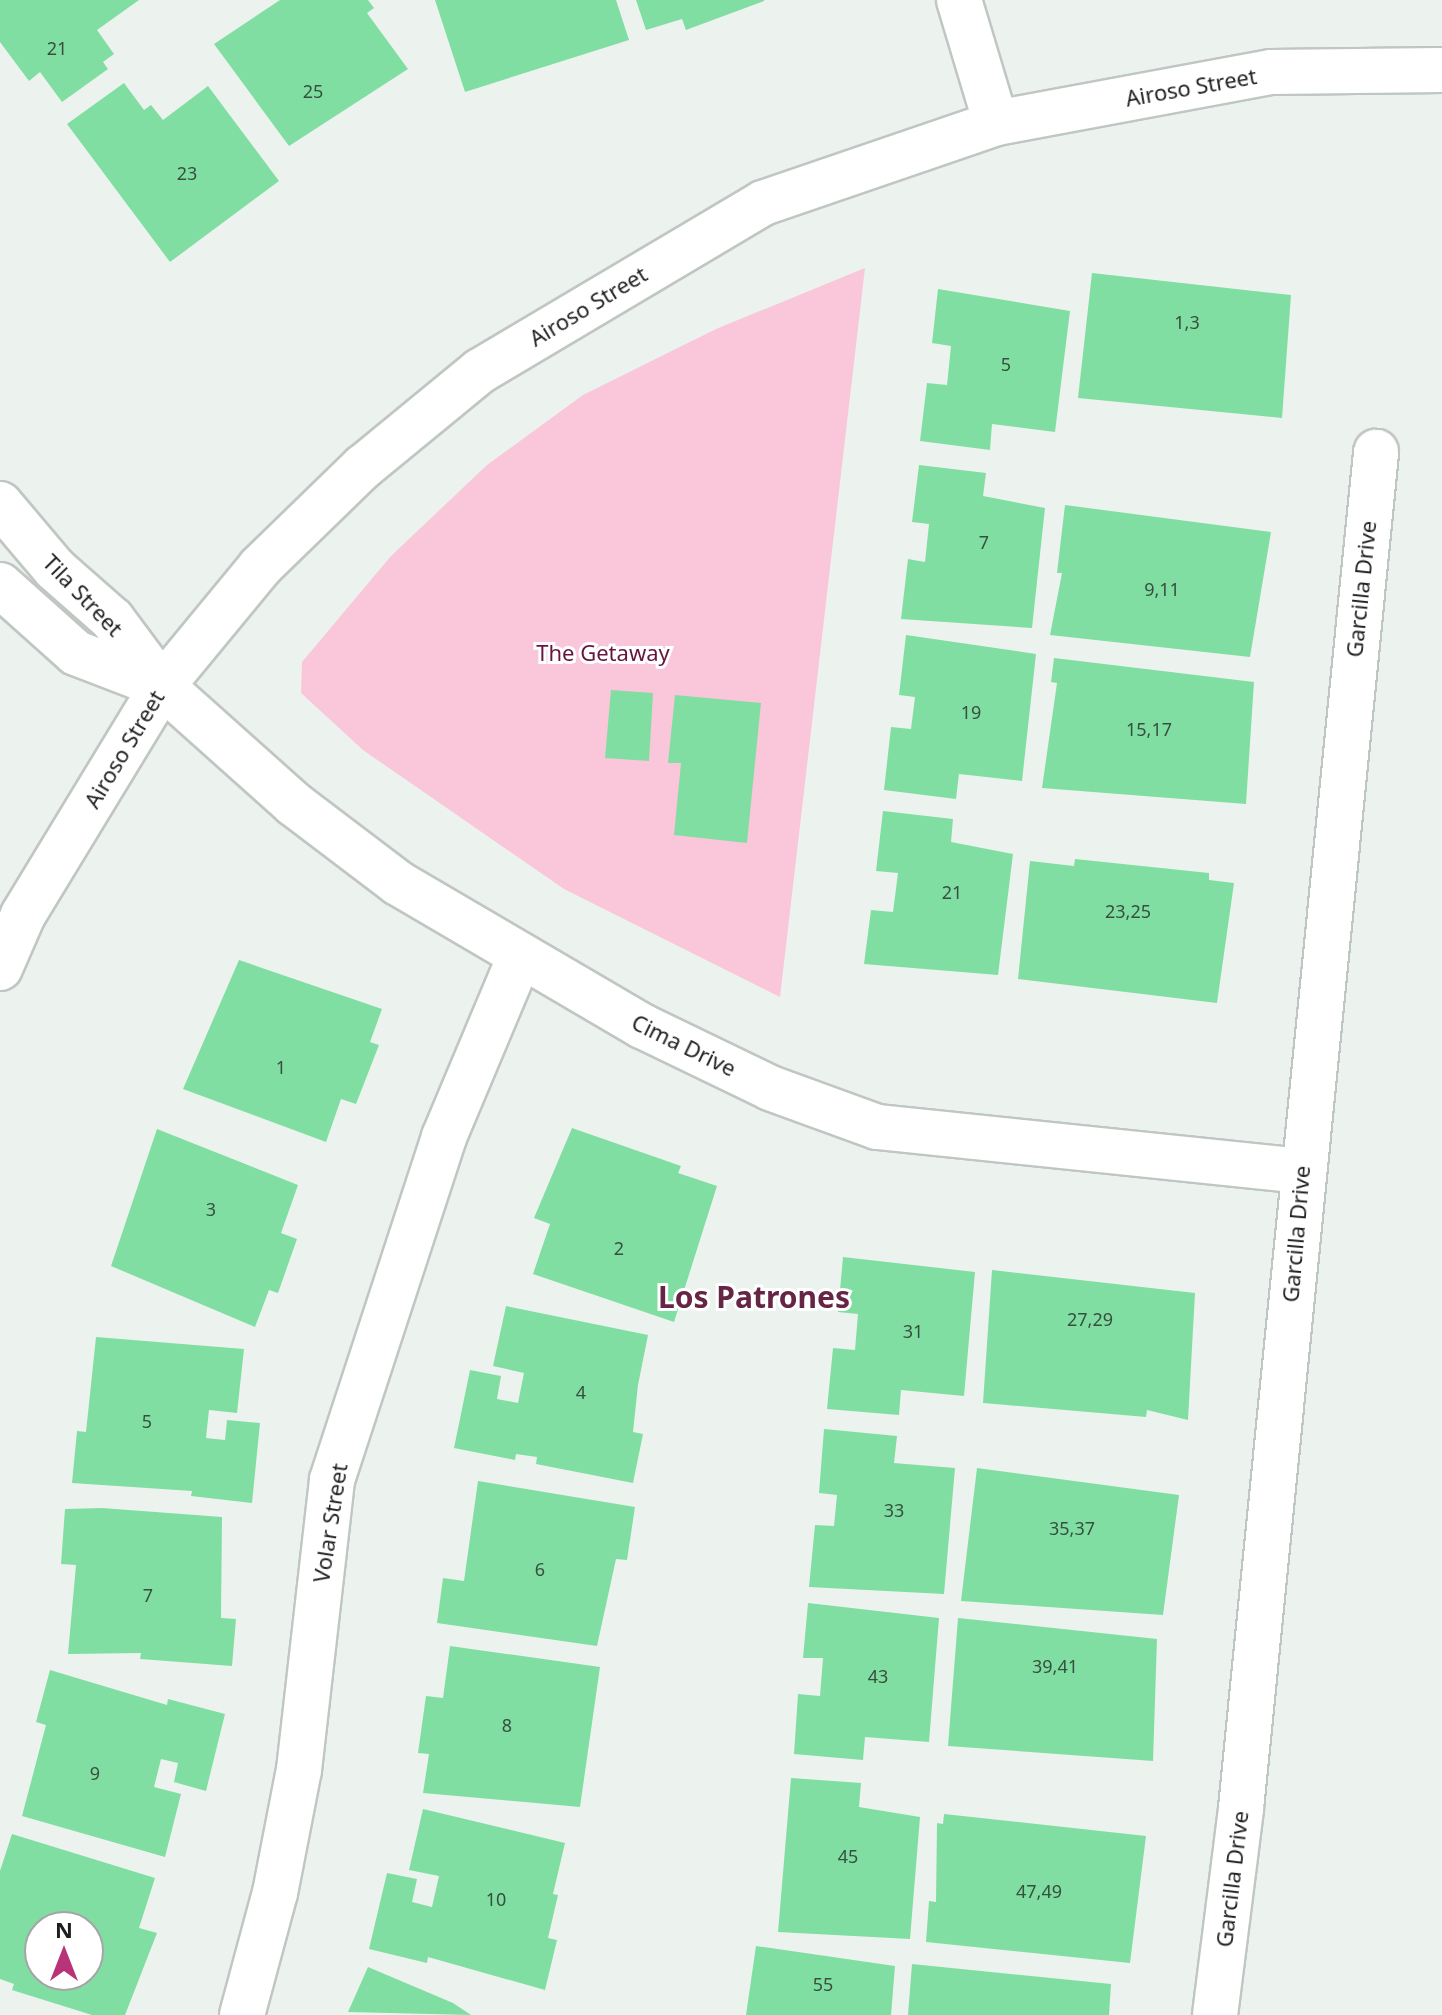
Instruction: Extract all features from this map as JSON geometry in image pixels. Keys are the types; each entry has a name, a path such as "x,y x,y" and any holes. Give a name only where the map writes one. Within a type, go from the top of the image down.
{"street":[{"path":"959,0 996,123"},
{"name":"Airoso Street","path":"0,968 23,915 162,686 260,567 363,467 480,371 763,203 996,123 1271,72 1442,70"},
{"name":"Garcilla Drive","path":"1215,2015 1245,1777 1301,1171 1376,452"},
{"name":"Tila Street","path":"0,504 55,569 112,619 162,686"},
{"name":"Tila Street","path":"0,585 76,653 162,686"},
{"name":"Cima Drive","path":"162,686 294,804 398,883 519,959 770,1088 877,1127 1301,1171"},
{"name":"Volar Street","path":"242,2015 275,1893 299,1770 332,1480 444,1137 519,959"}],"green space":[{"name":"The Getaway","path":"865,268 780,997 564,889 363,750 301,693 302,662 391,556 487,465 583,395 716,329"}],"building":[{"path":"0,0 139,0 97,30 114,54 103,62 108,69 62,102 40,72 29,81 0,42"},
{"path":"280,0 368,0 374,8 367,13 408,69 289,146 214,44"},
{"path":"435,0 616,0 629,40 465,92"},
{"path":"636,0 764,1 686,30 682,19 646,30"},
{"path":"124,83 144,110 151,105 163,120 208,86 279,181 170,262 67,124"},
{"path":"1092,273 1291,295 1282,418 1078,398"},
{"path":"938,289 1070,311 1055,432 992,424 990,450 920,441 927,383 947,385 951,346 932,343"},
{"path":"919,465 986,473 983,496 1045,508 1032,628 901,619 908,559 925,562 929,524 912,522"},
{"path":"1065,505 1271,532 1250,657 1050,635 1062,573 1057,573"},
{"path":"906,635 1036,654 1022,781 959,774 956,799 884,790 891,727 911,729 915,697 899,695"},
{"path":"1054,658 1254,682 1246,804 1042,788 1057,683 1051,682"},
{"path":"611,690 653,693 649,761 605,758"},
{"path":"675,695 761,703 747,843 674,835 681,763 668,763"},
{"path":"883,811 953,819 951,842 1013,854 998,975 864,964 871,910 893,912 898,873 876,871"},
{"path":"1075,859 1209,873 1209,880 1234,883 1217,1003 1018,979 1030,861 1074,866"},
{"path":"239,960 382,1009 370,1042 379,1045 356,1104 341,1099 326,1142 183,1089"},
{"path":"572,1128 681,1166 678,1173 717,1186 674,1322 533,1274 550,1224 534,1218"},
{"path":"157,1129 298,1185 281,1233 297,1239 278,1293 269,1290 255,1327 111,1266"},
{"path":"843,1257 975,1272 964,1396 901,1390 899,1415 827,1409 833,1348 855,1350 858,1314 838,1312"},
{"path":"992,1270 1195,1293 1188,1420 1147,1410 1146,1417 983,1403"},
{"path":"506,1306 648,1335 633,1432 643,1434 633,1483 536,1464 537,1457 516,1454 515,1460 454,1448 470,1370 501,1376 497,1399 518,1403 524,1373 493,1366"},
{"path":"96,1337 244,1349 237,1413 209,1410 206,1438 225,1440 227,1420 260,1423 252,1503 191,1496 192,1491 72,1483 77,1431 86,1432"},
{"path":"824,1429 897,1436 894,1463 955,1468 944,1594 809,1587 815,1525 834,1526 837,1495 819,1493"},
{"path":"977,1468 1179,1495 1163,1615 961,1601"},
{"path":"478,1481 635,1507 627,1560 616,1559 597,1646 437,1623 443,1578 464,1581"},
{"path":"102,1508 222,1517 221,1618 236,1619 232,1666 140,1659 141,1653 68,1654 76,1565 61,1564 65,1509"},
{"path":"808,1603 939,1618 929,1742 865,1737 863,1760 794,1754 798,1694 820,1696 823,1658 803,1658"},
{"path":"958,1618 1157,1639 1153,1761 948,1746"},
{"path":"450,1646 600,1667 580,1807 423,1793 429,1754 418,1753 426,1696 443,1698"},
{"path":"50,1670 167,1705 168,1699 225,1714 206,1791 174,1782 178,1763 161,1759 154,1787 181,1794 165,1857 22,1816 46,1725 36,1722"},
{"path":"791,1778 861,1783 859,1807 920,1817 910,1939 778,1932"},
{"path":"423,1809 565,1843 553,1894 558,1895 548,1938 557,1940 545,1990 428,1957 427,1963 369,1949 387,1873 417,1879 412,1902 432,1907 439,1876 409,1870"},
{"path":"944,1814 1146,1836 1130,1963 926,1942 929,1901 936,1902 937,1823 943,1824"},
{"path":"12,1834 155,1878 139,1928 157,1933 125,2015 92,2015 12,1990 14,1984 0,1979 0,1871"},
{"path":"756,1946 895,1966 891,2015 746,2015"},
{"path":"912,1964 1111,1984 1109,2015 908,2015"},
{"path":"368,1967 453,2003 471,2015 348,2012"}],"district":[{"name":"Los Patrones","path":"754,1297"}]}
